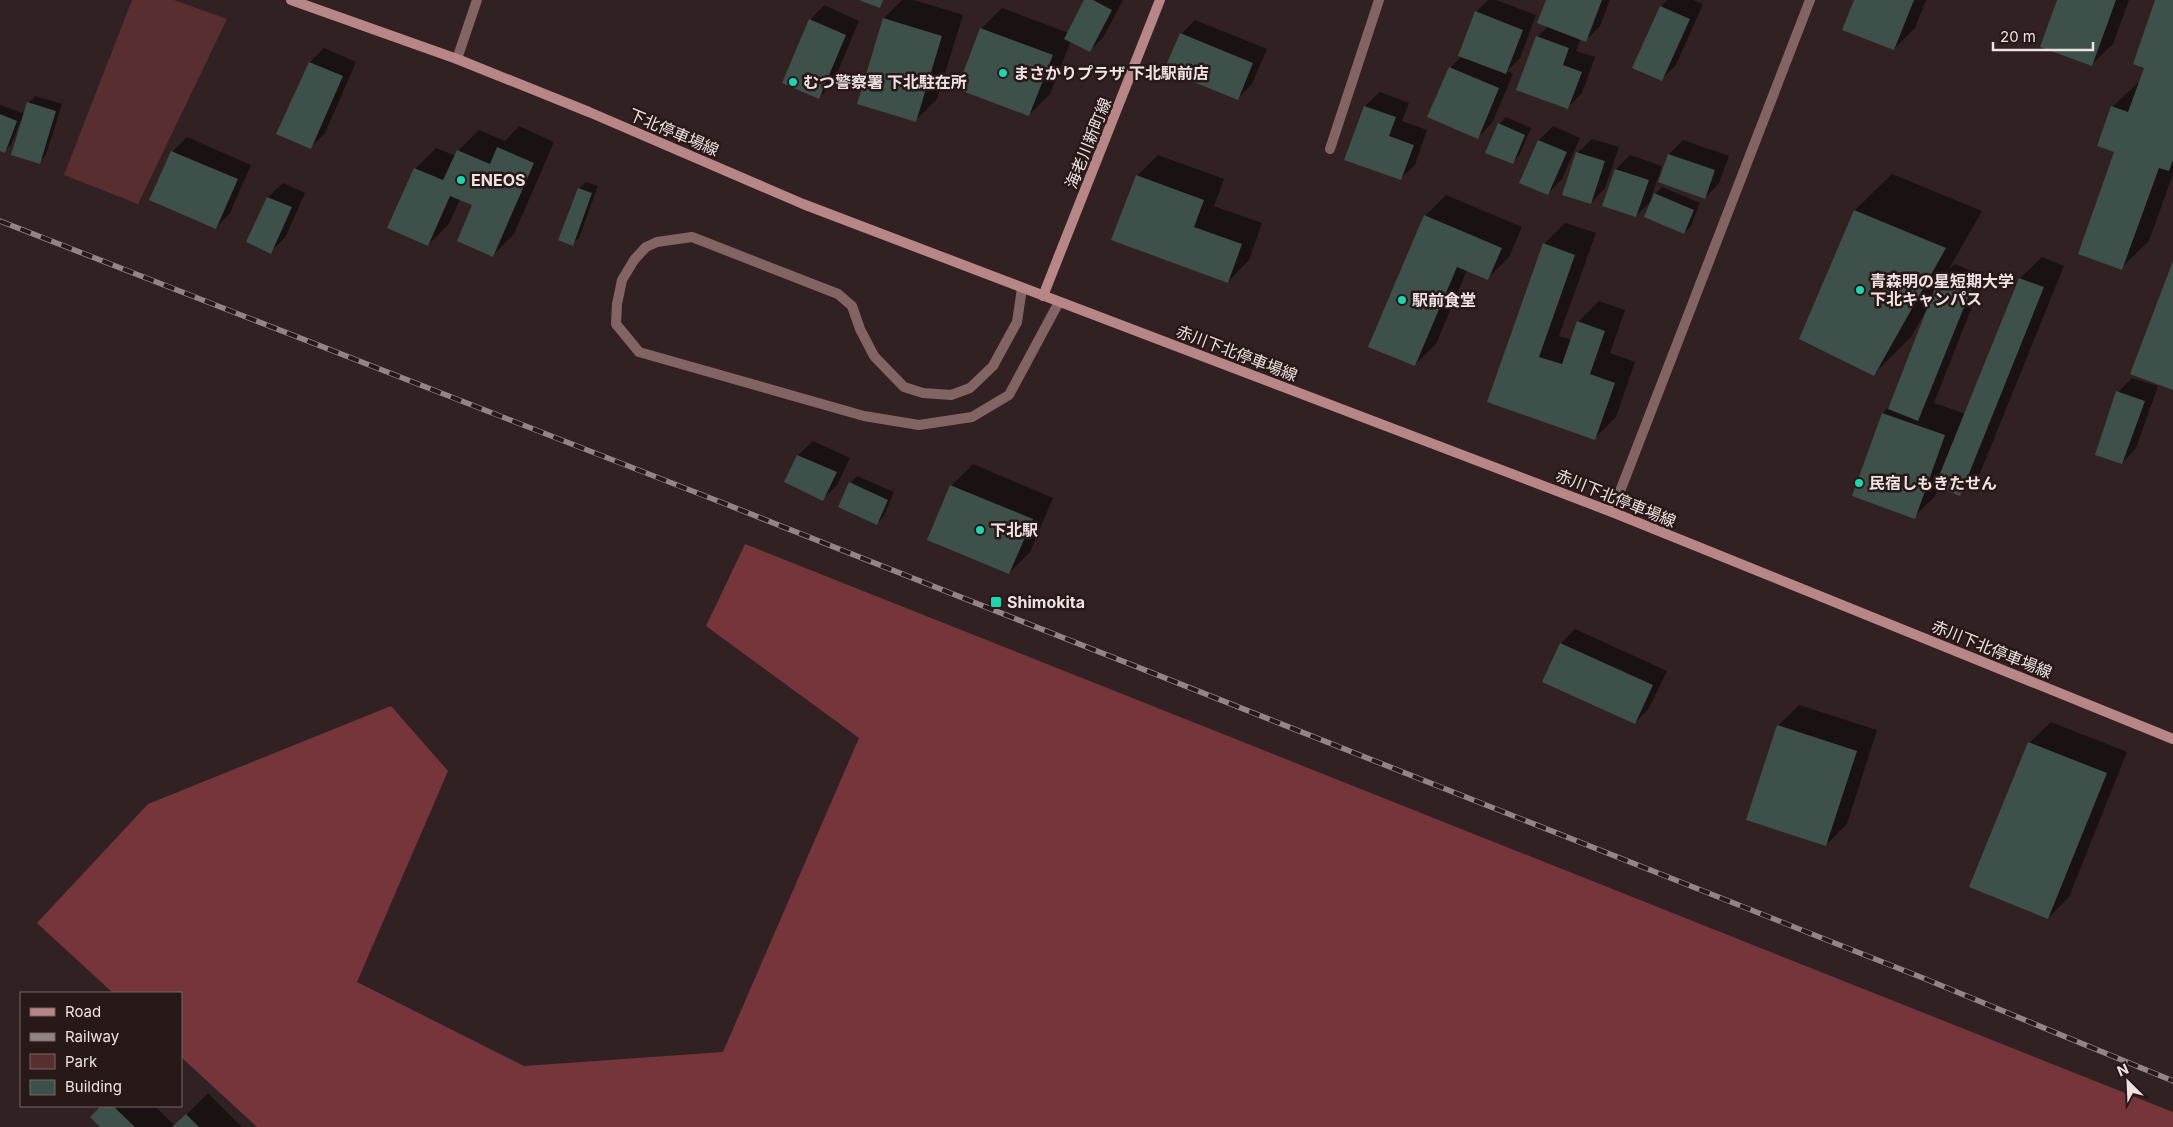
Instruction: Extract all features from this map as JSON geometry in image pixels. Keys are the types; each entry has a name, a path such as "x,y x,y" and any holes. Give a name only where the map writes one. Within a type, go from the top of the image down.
{"main road":[{"name":"下北停車場線","path":"291,0 456,59 589,112 802,204 1043,296"},
{"name":"海老川新町線","path":"1043,296 1160,0"},
{"name":"赤川下北停車場線","path":"1043,296 1612,512 2173,739"}],"street":[{"path":"456,59 477,0"},
{"path":"1330,149 1378,0"},
{"path":"1612,512 1810,0"},
{"path":"1022,288 1017,322 993,366 970,388 951,395 923,393 904,387 874,356 860,329 852,306 838,294 692,237 657,242 646,247 634,260 622,280 617,304 616,324 639,352 864,416 919,425 972,417 1009,395 1059,302"}],"green space":[{"path":"132,0 174,0 227,19 138,204 64,175"}],"shaded area":[{"path":"745,544 2173,1112 2173,1127 257,1127 182,1058 182,992 112,992 37,923 148,804 391,706 448,771 357,982 524,1066 723,1052 859,738 706,626"}],"building":[{"path":"859,0 883,0 880,8"},
{"path":"1084,0 1093,0 1112,10 1090,52 1064,39"},
{"path":"1546,0 1602,0 1586,42 1537,23"},
{"path":"1854,0 1914,0 1894,50 1842,30"},
{"path":"2057,0 2116,0 2092,66 2040,47"},
{"path":"2155,0 2173,0 2173,160 2169,171 2159,168 2122,270 2078,254 2114,152 2097,146 2111,106 2128,112 2144,68 2133,64"},
{"path":"1660,6 1690,19 1662,81 1632,68"},
{"path":"1475,11 1523,30 1506,74 1458,56"},
{"path":"883,18 942,36 916,122 857,104"},
{"path":"809,19 846,35 819,99 782,83"},
{"path":"980,28 1053,55 1029,116 957,89"},
{"path":"1180,33 1253,63 1238,100 1164,70"},
{"path":"1536,36 1569,48 1563,65 1582,72 1568,109 1516,90"},
{"path":"309,62 343,76 311,149 276,134"},
{"path":"1449,67 1499,88 1478,139 1427,117"},
{"path":"27,102 56,111 40,164 11,155"},
{"path":"1364,106 1396,117 1389,136 1414,145 1401,180 1344,160"},
{"path":"0,114 17,121 5,153 0,151"},
{"path":"1498,123 1525,135 1513,164 1485,153"},
{"path":"1538,140 1567,152 1548,195 1519,183"},
{"path":"497,147 534,163 493,257 457,241 472,205 450,196 428,246 387,228 414,168 443,180 457,150 490,164"},
{"path":"171,151 238,179 216,229 149,200"},
{"path":"1576,152 1605,161 1591,204 1562,195"},
{"path":"1668,154 1715,170 1705,199 1658,182"},
{"path":"1615,169 1649,180 1636,217 1602,206"},
{"path":"1136,175 1204,200 1194,227 1242,244 1228,283 1111,240"},
{"path":"578,188 592,193 573,246 558,240"},
{"path":"1654,193 1694,210 1684,234 1644,217"},
{"path":"267,197 292,207 271,254 246,242"},
{"name":"青森明の星短期大学 下北キャンパス","path":"1854,210 1946,248 1874,376 1799,339"},
{"path":"1424,215 1502,248 1488,280 1457,267 1415,366 1368,347"},
{"path":"1543,243 1575,255 1539,357 1562,364 1577,321 1605,331 1590,374 1615,383 1595,440 1487,402"},
{"path":"2173,261 2173,390 2130,374"},
{"path":"1939,278 1971,290 1918,421 1888,409"},
{"path":"2019,278 2044,287 1960,496 1935,486"},
{"path":"2116,391 2145,401 2122,464 2095,455"},
{"path":"1882,413 1945,435 1915,519 1852,496"},
{"path":"797,455 837,472 823,501 784,482"},
{"path":"849,482 888,500 877,525 838,507"},
{"name":"下北駅","path":"950,485 1033,519 1009,574 927,540"},
{"path":"1560,643 1653,685 1635,724 1542,682"},
{"path":"1777,725 1857,751 1826,846 1746,820"},
{"path":"2028,742 2107,773 2048,919 1969,887"},
{"path":"100,1107 114,1107 135,1127 100,1127 90,1117"},
{"path":"186,1114 199,1127 172,1127"}],"railway":[{"path":"0,221 718,501 1923,978 2173,1081"}],"place":[{"name":"まさかりプラザ 下北駅前店","path":"1003,73"},
{"name":"むつ警察署 下北駐在所","path":"793,82"},
{"name":"ENEOS","path":"461,180"},
{"name":"青森明の星短期大学 下北キャンパス","path":"1860,290"},
{"name":"駅前食堂","path":"1402,300"},
{"name":"民宿しもきたせん","path":"1859,483"},
{"name":"下北駅","path":"980,530"},
{"name":"Shimokita","path":"996,602"}]}
